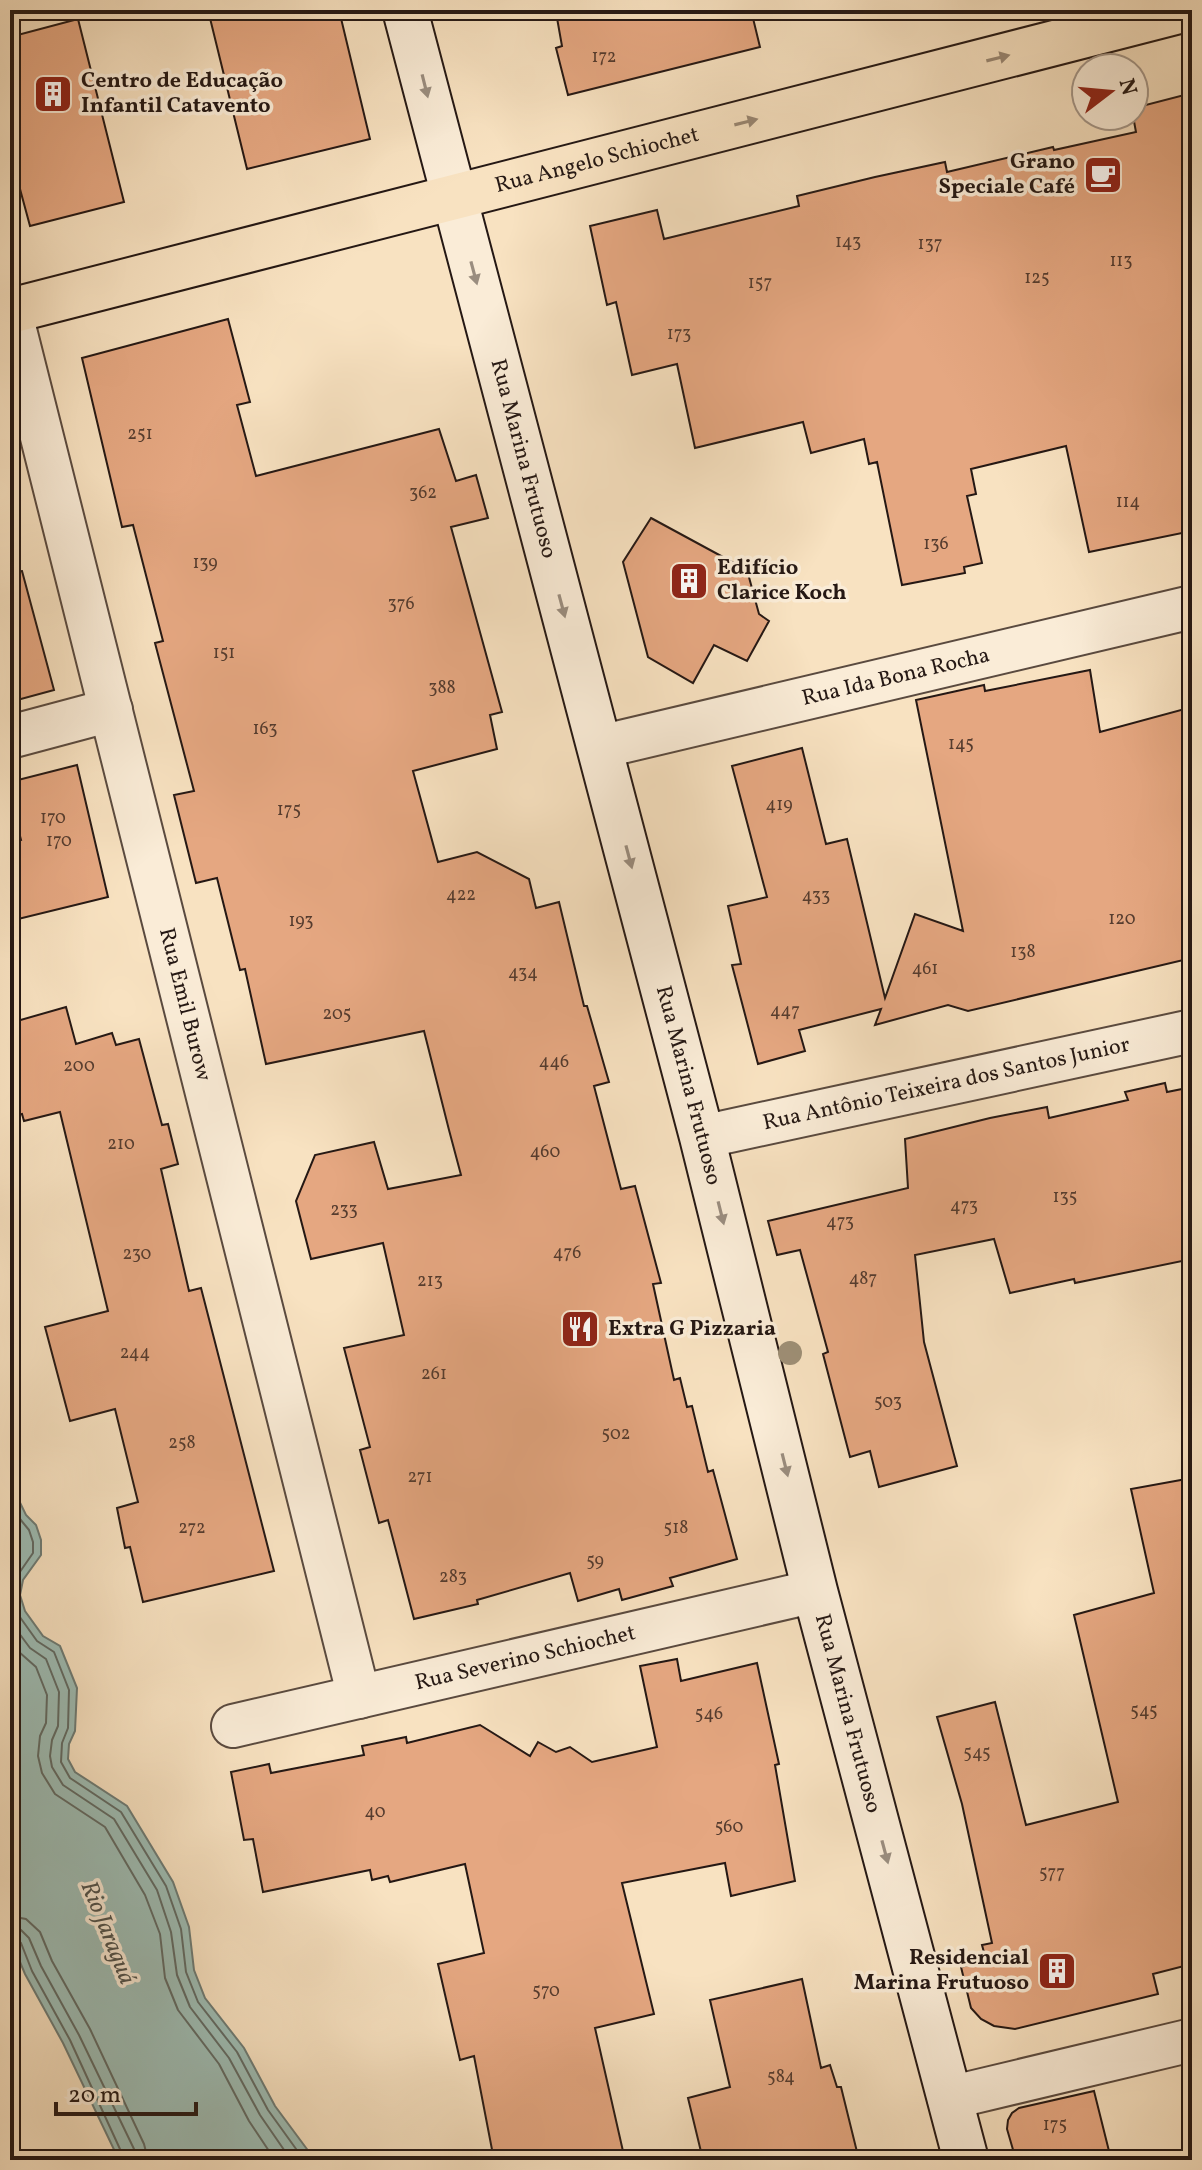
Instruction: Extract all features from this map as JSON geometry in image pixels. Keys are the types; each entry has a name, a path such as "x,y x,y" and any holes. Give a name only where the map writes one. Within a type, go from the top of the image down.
{"main road":[{"name":"Rua Angelo Schiochet","path":"10,311 1183,10"}],"street":[{"name":"Rua Marina Frutuoso","path":"405,10 702,1137 815,1591 966,2160"},
{"name":"Rua Emil Burow","path":"10,311 359,1697"},
{"name":"Rua Ida Bona Rocha","path":"600,747 1192,607"},
{"path":"10,737 111,710"},
{"name":"Rua Antônio Teixeira dos Santos Junior","path":"702,1137 1192,1031"},
{"name":"Rua Severino Schiochet","path":"233,1726 815,1591"},
{"path":"949,2098 1192,2040"}],"water":[{"name":"Rio Jaraguá","path":"10,1482 26,1515 36,1525 41,1540 41,1555 23,1580 20,1595 25,1611 43,1636 60,1646 77,1688 75,1731 69,1744 68,1759 75,1772 127,1806 173,1882 189,1927 194,1970 205,1998 244,2048 275,2106 315,2160 119,2160 63,2043 25,1974 10,1938"}],"building":[{"path":"208,10 339,10 370,139 247,169"},
{"path":"586,10 751,10 760,47 568,95 556,48 562,46 557,18"},
{"name":"Centro de Educação Infantil Catavento","path":"78,19 124,202 30,226 10,152 10,37"},
{"path":"1192,93 1192,531 1089,552 1066,446 971,469 976,494 967,496 982,563 964,567 965,573 902,585 877,462 869,464 864,439 811,453 803,422 695,448 677,364 632,375 616,302 607,305 590,226 657,210 664,239 799,206 797,196 875,177 945,162 947,172 1053,147 1054,150 1136,132 1150,132 1150,104"},
{"path":"228,319 250,402 237,405 256,476 439,429 456,481 476,475 488,518 451,527 502,712 490,715 497,749 413,771 438,862 477,852 529,879 536,908 559,902 584,1006 587,1006 609,1082 594,1086 621,1189 635,1186 661,1283 653,1284 674,1380 680,1378 687,1407 692,1406 708,1472 713,1470 737,1559 670,1578 673,1586 622,1600 619,1589 578,1601 570,1573 477,1600 478,1604 414,1619 388,1520 379,1523 360,1450 370,1447 344,1348 404,1335 383,1243 311,1259 296,1201 315,1155 374,1142 388,1189 461,1175 424,1031 266,1064 245,969 240,970 217,878 196,883 174,795 194,791 155,643 163,641 133,525 122,527 82,358"},
{"name":"Edifício Clarice Koch","path":"651,518 747,570 759,614 769,621 747,661 714,645 693,683 648,657 623,562"},
{"path":"22,571 54,690 10,702 10,572"},
{"path":"1090,670 1100,732 1192,707 1192,958 968,1011 948,1005 875,1025 881,1009 799,1030 805,1051 758,1064 732,965 741,964 728,906 767,897 732,766 802,748 826,844 847,839 885,998 915,914 963,931 916,700 984,685 985,691"},
{"path":"77,765 108,897 10,921 10,842 21,840 10,797 10,782"},
{"path":"66,1007 76,1044 112,1033 116,1045 139,1039 162,1125 168,1124 178,1164 161,1169 189,1291 201,1288 274,1571 143,1602 130,1547 125,1548 117,1508 138,1502 115,1409 70,1421 45,1327 108,1311 60,1112 24,1121 22,1114 10,1117 10,1023"},
{"path":"1165,1083 1167,1092 1192,1087 1192,1259 1010,1293 994,1239 915,1255 924,1342 957,1466 879,1487 870,1451 850,1457 823,1354 828,1352 800,1250 777,1255 768,1221 908,1188 905,1139 1047,1107 1049,1118 1128,1100 1125,1092"},
{"path":"1192,1478 1192,1964 1153,1974 1158,1994 1015,2029 994,2026 981,2019 971,2008 961,1967 986,1960 982,1945 992,1943 962,1804 937,1717 995,1702 1026,1825 1118,1802 1074,1615 1154,1593 1131,1489"},
{"path":"677,1659 681,1681 757,1663 779,1764 775,1765 795,1881 731,1896 725,1863 622,1883 654,2014 595,2028 625,2160 494,2160 474,2056 460,2060 438,1964 484,1953 465,1864 390,1882 388,1876 372,1880 370,1870 263,1892 253,1839 244,1840 231,1772 269,1764 271,1773 364,1755 362,1746 406,1737 407,1743 480,1725 530,1756 538,1742 556,1752 570,1747 592,1762 657,1747 640,1666"},
{"path":"802,1979 821,2068 830,2065 837,2087 841,2087 859,2160 703,2160 688,2098 730,2087 710,2000"},
{"path":"1094,2091 1109,2151 1078,2160 1016,2160 1007,2129 1012,2113 1019,2108"}],"place":[{"name":"Centro de Educação Infantil Catavento","path":"53,94"},
{"name":"Grano Speciale Café","path":"1103,175"},
{"name":"Edifício Clarice Koch","path":"689,581"},
{"name":"Extra G Pizzaria","path":"580,1329"},
{"name":"Residencial Marina Frutuoso","path":"1057,1971"}]}
